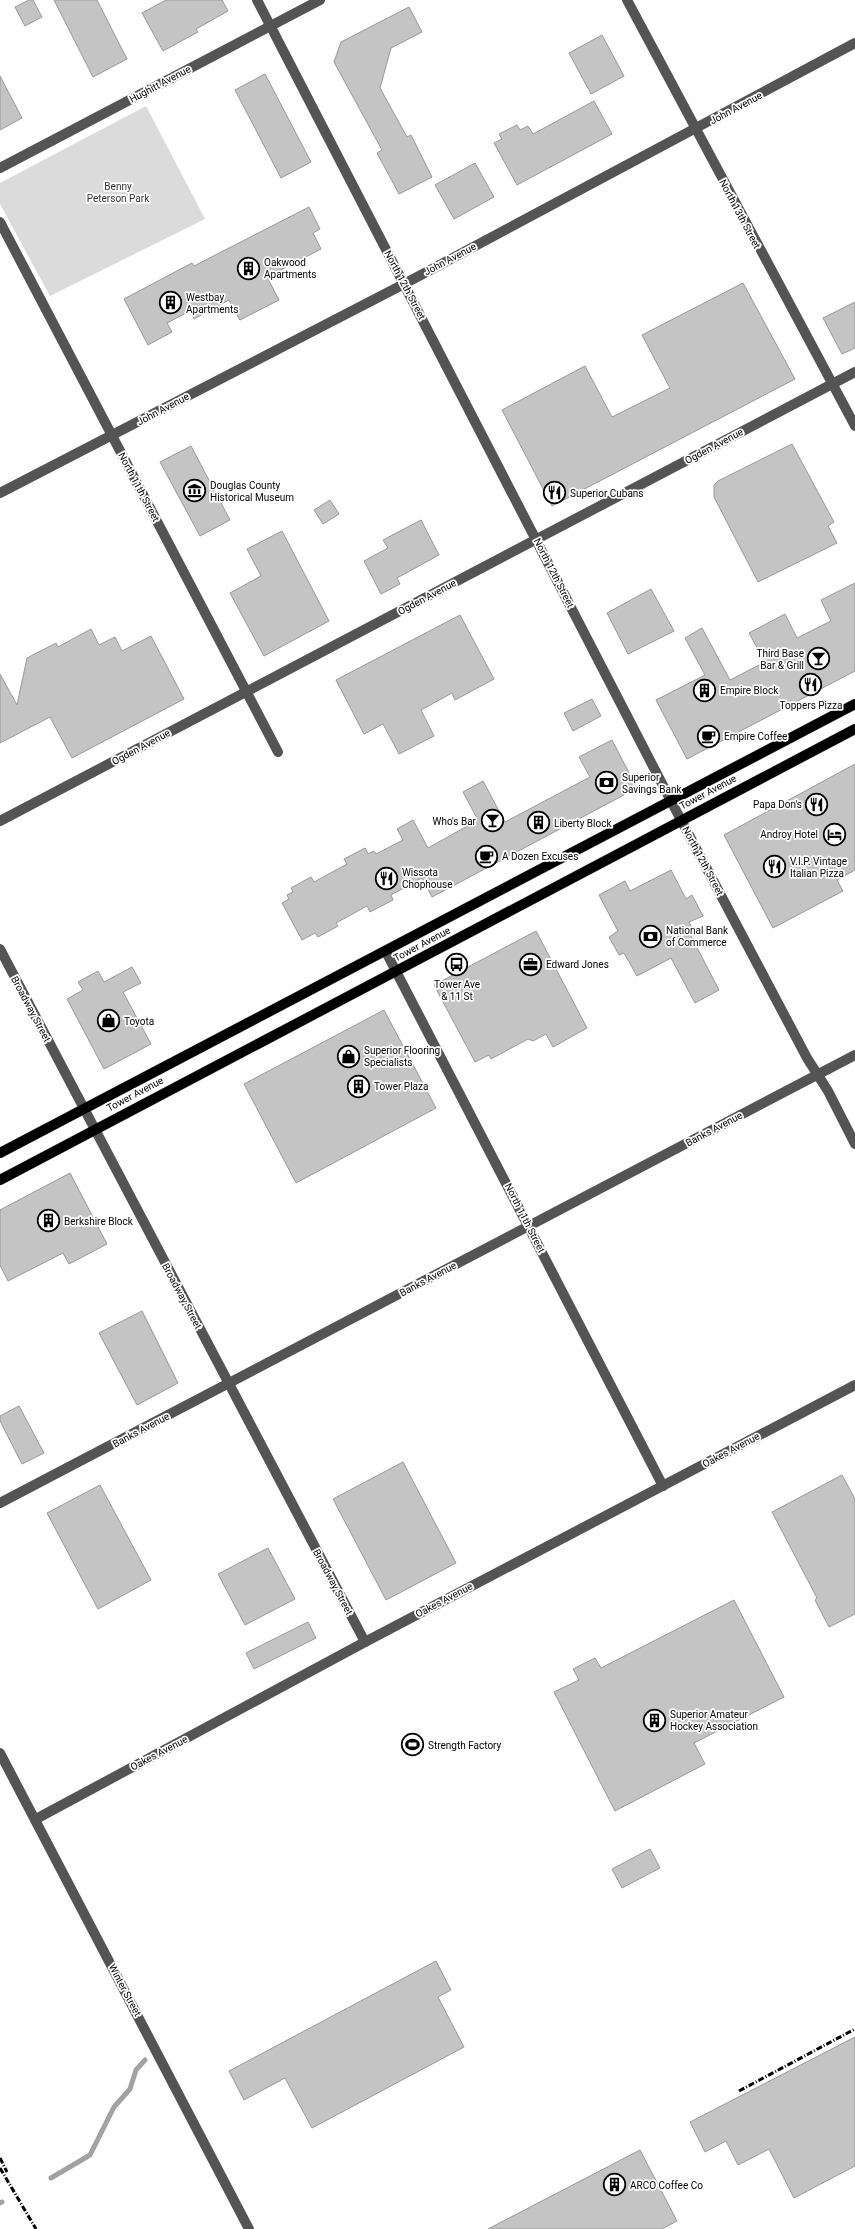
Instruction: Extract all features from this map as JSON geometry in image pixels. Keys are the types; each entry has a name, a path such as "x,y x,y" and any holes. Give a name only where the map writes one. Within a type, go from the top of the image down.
{"main road":[{"name":"Tower Avenue","path":"0,1154 855,704"},
{"name":"Tower Avenue","path":"0,1180 855,729"}],"street":[{"name":"North 12th Street","path":"257,0 537,539 671,801 804,1053 818,1074 855,1144"},
{"name":"Hughitt Avenue","path":"0,168 320,0"},
{"name":"North 13th Street","path":"627,0 855,426"},
{"name":"John Avenue","path":"0,493 404,284 696,130 855,44"},
{"name":"North 11th Street","path":"0,222 278,752"},
{"name":"Ogden Avenue","path":"0,821 855,372"},
{"name":"Broadway Street","path":"0,949 365,1642"},
{"name":"North 11th Street","path":"386,952 663,1486"},
{"name":"Banks Avenue","path":"0,1503 855,1055"},
{"name":"Oakes Avenue","path":"36,1819 365,1642 855,1385"},
{"name":"Winter Street","path":"0,1752 250,2229"}],"green space":[{"name":"Benny Peterson Park","path":"146,106 205,219 50,296 0,204 0,183"}],"building":[{"path":"29,0 33,0 42,17 25,26 15,7"},
{"path":"54,0 97,0 127,59 93,77"},
{"path":"166,0 222,0 228,11 196,29 198,32 163,51 142,13"},
{"path":"409,7 422,32 391,48 380,88 407,137 411,135 432,177 399,194 377,153 382,150 334,62 341,42"},
{"path":"602,35 624,76 591,94 569,53"},
{"path":"265,74 311,162 281,178 235,90"},
{"path":"0,76 22,118 0,130"},
{"path":"594,101 612,134 517,185 494,143 502,139 499,134 517,125 520,130 528,126 533,134"},
{"path":"475,163 494,197 454,219 435,185"},
{"path":"309,207 320,229 313,233 321,249 267,277 279,300 240,320 229,300 194,319 190,311 167,323 172,332 148,345 124,299 192,263 194,266"},
{"path":"743,283 795,379 552,506 502,410 585,366 612,417 670,388 642,335"},
{"path":"855,302 855,348 842,354 823,318"},
{"path":"792,444 834,522 828,526 837,543 758,582 714,497 714,485 718,481"},
{"name":"Douglas County Historical Museum","path":"191,446 230,520 200,536 160,462"},
{"path":"330,500 339,514 323,524 314,510"},
{"path":"421,520 439,555 397,578 400,584 381,594 364,561 388,548 383,540"},
{"path":"282,531 329,621 264,656 230,593 261,576 247,549"},
{"path":"855,583 855,671 687,759 656,700 705,675 685,638 702,628 730,680 765,662 749,633 785,614 797,638 831,621 821,600"},
{"path":"651,589 674,631 628,654 607,613"},
{"path":"460,615 494,679 455,700 452,693 421,710 434,736 399,754 383,724 364,734 336,680"},
{"path":"91,629 99,645 115,637 122,651 151,636 184,699 72,758 50,717 0,743 0,674 17,705 27,658 56,643 58,647"},
{"path":"592,699 601,716 573,731 564,713"},
{"path":"612,740 637,788 432,897 422,878 391,895 393,900 370,912 367,906 336,923 338,926 318,937 315,933 302,940 282,903 289,899 287,895 293,892 291,888 311,877 314,882 347,864 344,859 365,848 368,854 374,851 376,854 403,840 397,829 413,820 428,848 478,820 463,792 483,781 505,822 590,777 579,757"},
{"path":"855,764 855,870 837,880 843,891 773,928 724,835"},
{"name":"National Bank of Commerce","path":"671,870 686,899 692,895 703,916 689,922 695,933 691,936 719,990 695,1003 671,958 637,976 624,953 619,955 609,937 618,931 599,895 625,881 630,891"},
{"path":"536,931 587,1028 553,1047 546,1034 533,1041 528,1039 491,1059 489,1055 475,1062 434,985"},
{"name":"Toyota","path":"132,967 141,983 123,992 151,1044 104,1069 67,999 83,990 78,982 98,971 104,982"},
{"name":"Tower Plaza","path":"384,1010 436,1108 296,1183 244,1084"},
{"name":"Berkshire Block","path":"70,1173 107,1244 69,1264 63,1253 8,1281 0,1265 0,1210"},
{"path":"142,1311 178,1383 137,1405 99,1333"},
{"path":"19,1406 44,1453 22,1464 0,1421 0,1416"},
{"path":"403,1462 456,1563 386,1600 333,1499"},
{"path":"842,1475 855,1499 855,1614 829,1627 815,1600 817,1598 772,1512"},
{"path":"100,1485 151,1580 98,1609 47,1513"},
{"path":"268,1548 295,1599 245,1625 218,1574"},
{"name":"Superior Amateur Hockey Association","path":"734,1600 784,1697 694,1743 705,1764 615,1811 554,1692 579,1680 573,1669 595,1658 601,1668"},
{"path":"308,1622 316,1638 254,1669 246,1653"},
{"path":"650,1849 660,1868 622,1888 612,1869"},
{"path":"436,1961 451,1990 438,1997 464,2047 312,2128 285,2078 244,2100 229,2071"},
{"path":"855,2037 855,2166 794,2198 769,2149 738,2165 726,2141 705,2152 690,2122"},
{"name":"ARCO Coffee Co","path":"640,2150 677,2221 662,2229 488,2229"}],"waterway":[{"path":"51,2178 90,2155 114,2107 130,2089 136,2070 145,2060"}],"railway":[{"path":"739,2091 855,2029"},
{"path":"0,2158 7,2172"},
{"path":"0,2168 36,2229"}],"place":[{"name":"Oakwood Apartments","path":"248,268"},
{"name":"Westbay Apartments","path":"170,303"},
{"name":"Douglas County Historical Museum","path":"195,491"},
{"name":"Superior Cubans","path":"555,493"},
{"name":"Third Base Bar & Grill","path":"819,659"},
{"name":"Toppers Pizza","path":"811,685"},
{"name":"Empire Block","path":"705,690"},
{"name":"Empire Coffee","path":"708,736"},
{"name":"Superior Savings Bank","path":"607,783"},
{"name":"Papa Don's","path":"817,804"},
{"name":"Who's Bar","path":"492,821"},
{"name":"Liberty Block","path":"538,823"},
{"name":"Androy Hotel","path":"834,834"},
{"name":"A Dozen Excuses","path":"486,856"},
{"name":"V.I.P. Vintage Italian Pizza","path":"775,867"},
{"name":"Wissota Chophouse","path":"386,878"},
{"name":"National Bank of Commerce","path":"651,936"},
{"name":"Tower Ave & 11 St","path":"457,964"},
{"name":"Edward Jones","path":"531,964"},
{"name":"Toyota","path":"109,1021"},
{"name":"Superior Flooring Specialists","path":"348,1056"},
{"name":"Tower Plaza","path":"358,1086"},
{"name":"Berkshire Block","path":"48,1221"},
{"name":"Superior Amateur Hockey Association","path":"654,1720"},
{"name":"Strength Factory","path":"412,1745"},
{"name":"ARCO Coffee Co","path":"615,2185"}]}
